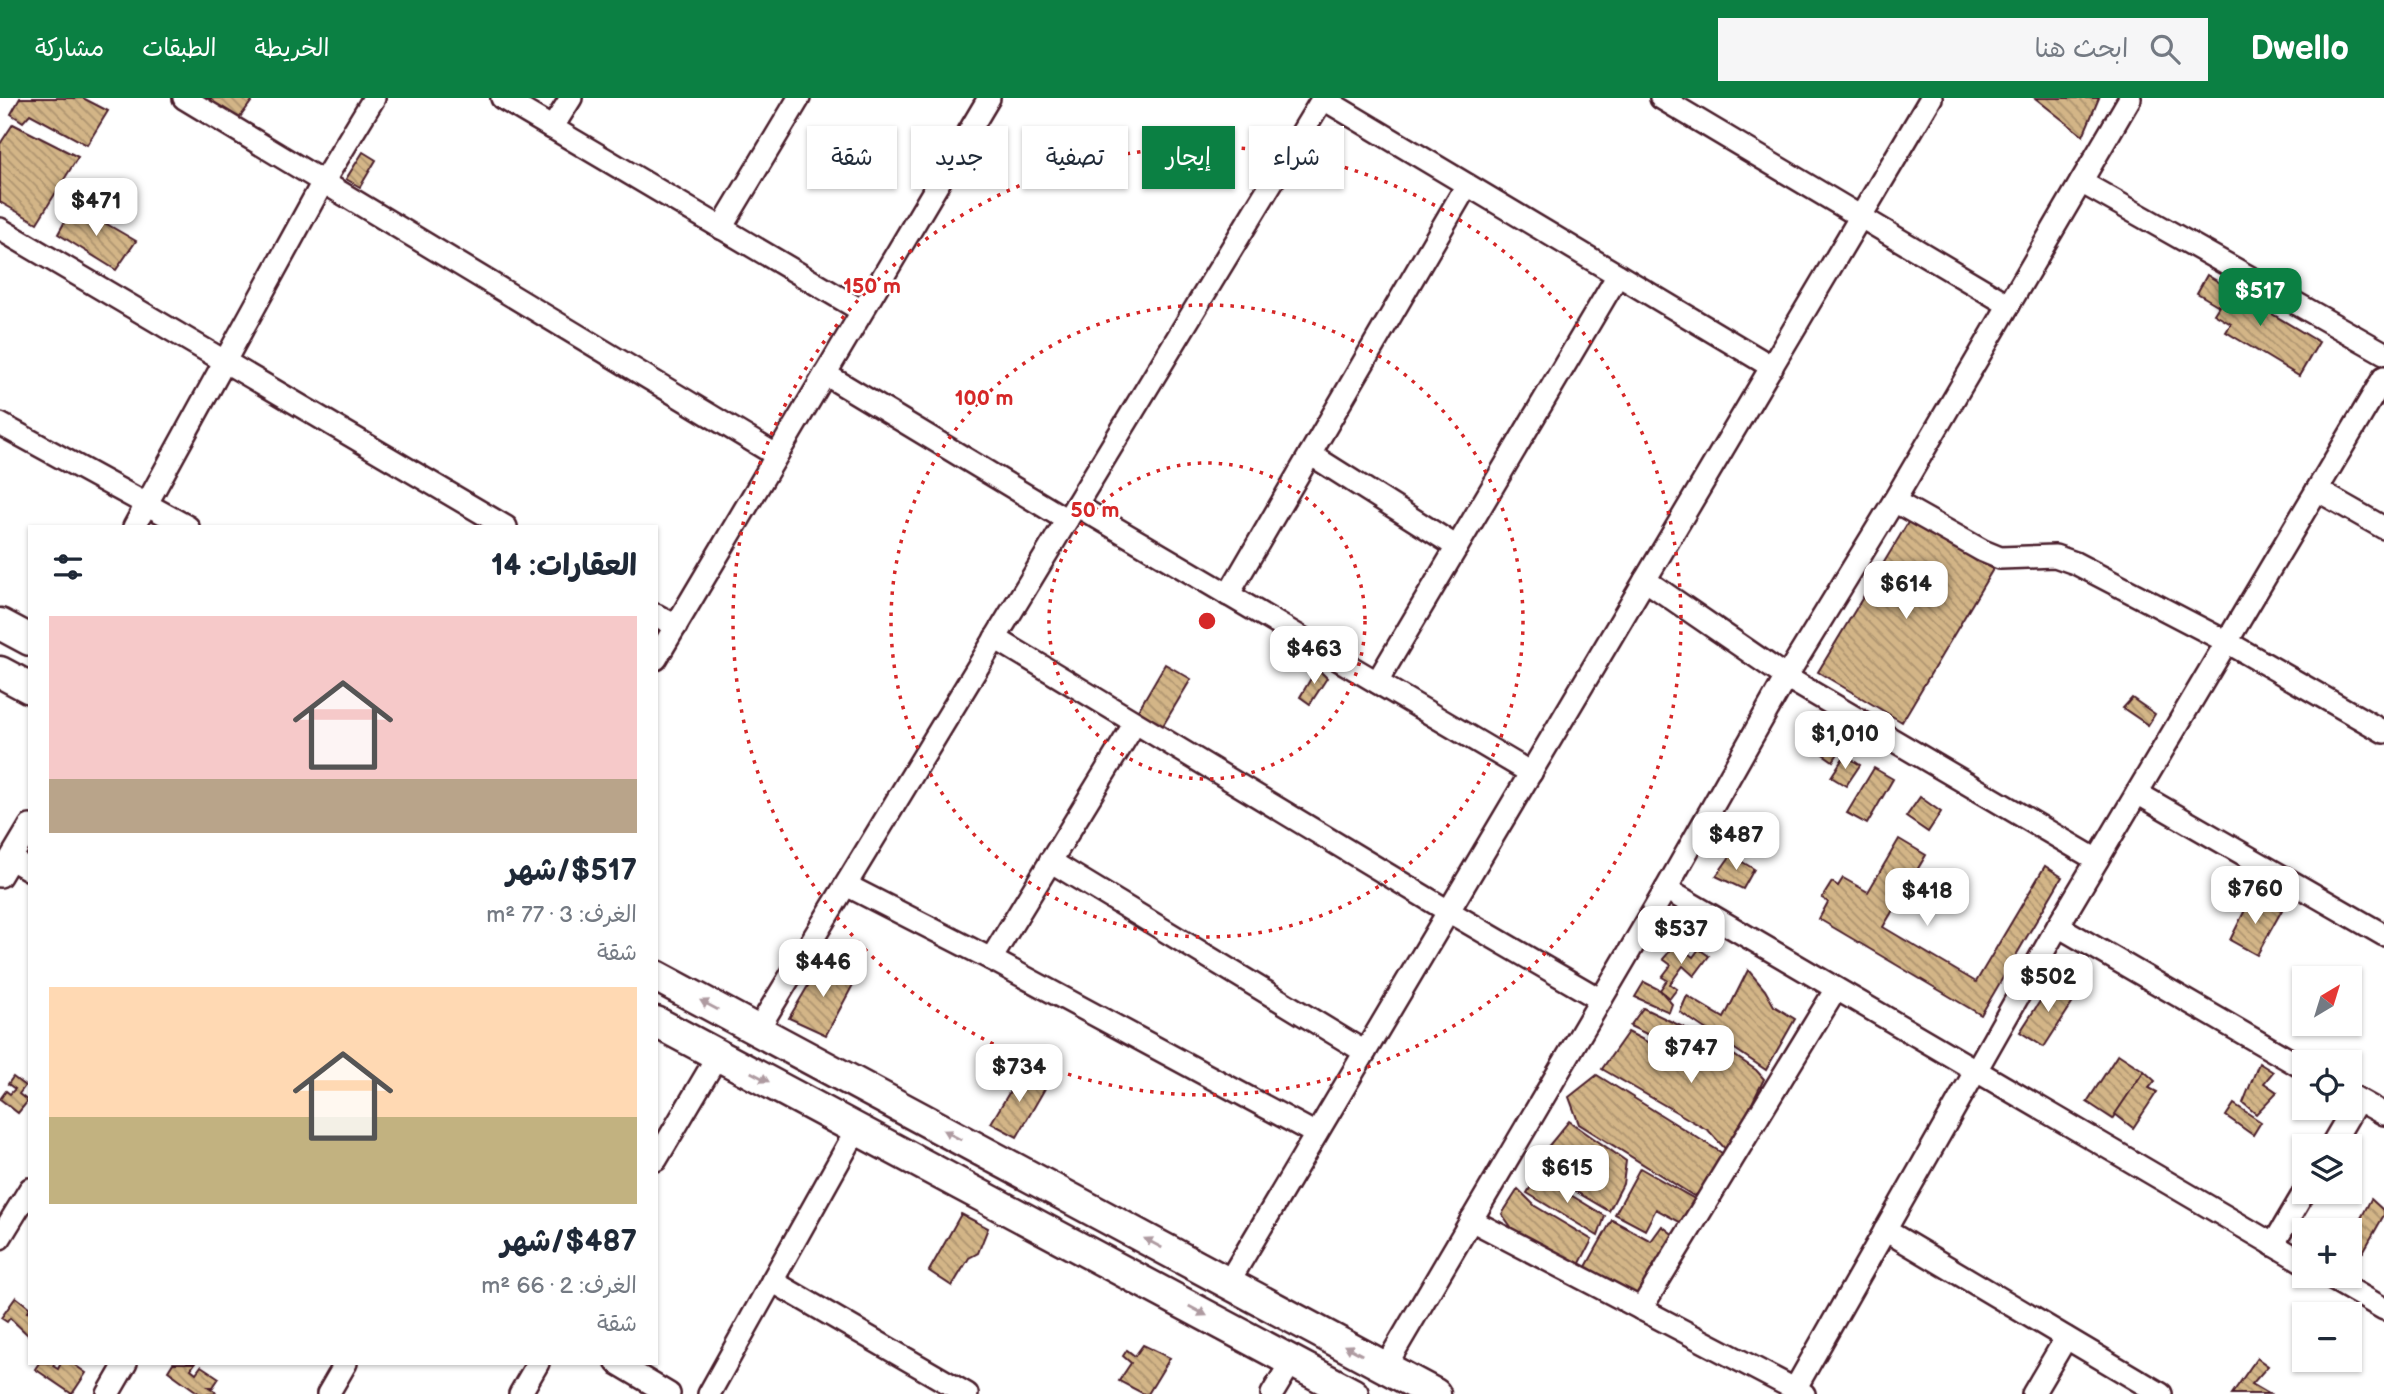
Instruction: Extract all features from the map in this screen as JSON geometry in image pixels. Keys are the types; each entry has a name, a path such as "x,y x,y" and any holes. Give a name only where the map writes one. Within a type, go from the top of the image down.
{"street":[{"path":"184,98 776,455"},
{"path":"135,525 323,182 374,98"},
{"path":"502,98 862,311"},
{"path":"552,128 570,98"},
{"path":"721,228 799,98"},
{"path":"658,656 989,98"},
{"path":"757,1031 1323,98 1772,367"},
{"path":"1661,98 2009,305"},
{"path":"1228,1283 1931,98"},
{"path":"1385,1367 1666,889 1786,677 1894,501 2130,98"},
{"path":"2081,182 2384,353"},
{"path":"1228,595 1467,185"},
{"path":"0,229 503,525"},
{"path":"1377,682 1618,275"},
{"path":"825,374 1072,512 1228,595 1531,773"},
{"path":"1471,1220 1800,1392 1885,1230 1975,1070 2384,377"},
{"path":"0,424 184,525"},
{"path":"1310,454 1457,547"},
{"path":"2317,490 2384,528"},
{"path":"1894,501 2000,558 2055,556 2075,563 2227,642 2384,732"},
{"path":"1645,580 1786,677 2097,860"},
{"path":"658,616 676,626"},
{"path":"0,624 28,639"},
{"path":"995,638 1601,1000"},
{"path":"0,672 28,687"},
{"path":"991,959 1135,723"},
{"path":"2137,793 2384,935"},
{"path":"28,829 5,868 28,870"},
{"path":"1049,861 1365,1052"},
{"path":"846,885 991,959 1316,1134"},
{"path":"1666,889 2292,1256"},
{"path":"2058,926 2292,1061"},
{"path":"658,977 1435,1394"},
{"path":"1641,1309 1836,989"},
{"path":"658,1023 1353,1394"},
{"path":"658,1157 718,1055"},
{"path":"2362,1102 2384,1114"},
{"path":"709,1394 857,1129"},
{"path":"979,1194 992,1191 999,1185 1002,1168 998,1160"},
{"path":"0,1238 28,1192"},
{"path":"1058,1236 1054,1227 1055,1217 1060,1209 1079,1203"},
{"path":"2273,1245 2297,1204"},
{"path":"1885,1230 2161,1394"},
{"path":"772,1281 967,1394"},
{"path":"2348,1288 2384,1309"},
{"path":"2033,1394 2066,1338"},
{"path":"1272,1394 1292,1361"},
{"path":"108,1394 125,1365"},
{"path":"328,1394 345,1365"},
{"path":"520,1394 537,1365"},
{"path":"620,1365 669,1394"}],"building":[{"path":"20,98 83,98 108,111 87,145 30,114 23,122 11,114"},
{"path":"205,98 254,98 238,120"},
{"path":"2035,98 2099,98 2083,136"},
{"path":"13,124 78,157 37,223 0,202 0,144"},
{"path":"363,152 376,160 360,187 346,179"},
{"path":"74,205 136,241 116,270 58,234"},
{"path":"2207,275 2319,342 2299,376 2226,332 2231,324 2214,314 2219,306 2197,293"},
{"path":"1910,519 1993,569 1902,722 1818,672"},
{"path":"1165,664 1191,679 1161,729 1136,714"},
{"path":"1317,668 1327,678 1310,704 1300,697"},
{"path":"2132,698 2155,714 2148,725 2123,708"},
{"path":"1824,738 1841,749 1833,761 1817,750"},
{"path":"1845,755 1860,765 1846,786 1831,777"},
{"path":"1874,768 1893,779 1867,824 1847,813"},
{"path":"1920,797 1941,812 1928,832 1906,817"},
{"path":"1899,839 1926,855 1883,927 1976,982 2045,866 2062,877 1981,1015 1819,919 1828,902 1822,898 1832,882 1838,886 1843,878 1868,892"},
{"path":"1731,855 1754,869 1743,889 1716,876"},
{"path":"2251,898 2282,910 2257,955 2230,940"},
{"path":"1676,944 1693,957 1699,949 1709,956 1694,976 1683,966 1670,984 1677,989 1670,998 1660,990 1667,980 1662,977 1671,965 1663,959"},
{"path":"822,962 855,981 826,1035 789,1018"},
{"path":"1748,970 1774,1006 1795,1019 1766,1070 1680,1012 1687,996 1724,1018"},
{"path":"2053,981 2077,996 2044,1047 2020,1032"},
{"path":"1644,982 1660,990 1672,1004 1669,1012 1635,997"},
{"path":"1643,1008 1706,1038 1693,1056 1630,1026"},
{"path":"1628,1032 1699,1069 1716,1043 1756,1070 1764,1079 1728,1152 1709,1131 1602,1069"},
{"path":"2118,1054 2144,1071 2113,1119 2087,1102"},
{"path":"2259,1063 2273,1072 2264,1083 2277,1092 2256,1114 2243,1103"},
{"path":"1022,1071 1047,1085 1017,1137 991,1123"},
{"path":"2144,1071 2155,1081 2149,1088 2157,1092 2133,1128 2115,1114"},
{"path":"1597,1075 1722,1153 1720,1180 1694,1196 1579,1124 1569,1097"},
{"path":"13,1077 25,1086 19,1094 28,1101 18,1113 0,1099 6,1091 10,1094 15,1089 8,1084"},
{"path":"2234,1104 2261,1122 2253,1135 2226,1116"},
{"path":"1569,1121 1626,1161 1623,1184 1609,1211 1558,1181 1540,1165 1546,1149"},
{"path":"1640,1168 1698,1201 1685,1225 1656,1209 1645,1230 1615,1214"},
{"path":"1538,1175 1605,1216 1598,1236 1527,1193"},
{"path":"1518,1189 1535,1206 1592,1240 1577,1269 1519,1238 1502,1214"},
{"path":"2371,1199 2384,1211 2363,1252 2362,1252 2361,1218"},
{"path":"961,1214 988,1228 978,1253 969,1258 952,1286 929,1271"},
{"path":"1612,1220 1651,1241 1662,1226 1675,1236 1639,1300 1583,1272"},
{"path":"16,1297 28,1306 28,1335 10,1318 7,1322 1,1318"},
{"path":"1143,1345 1170,1358 1148,1394 1119,1381 1131,1363 1123,1356 1127,1350 1135,1356"},
{"path":"2257,1358 2268,1366 2252,1384 2269,1394 2232,1394"},
{"path":"38,1365 54,1365 58,1369 60,1365 75,1365 86,1373 72,1394 35,1369"},
{"path":"172,1365 194,1365 191,1369 196,1373 201,1366 219,1378 213,1387 209,1387 216,1392 200,1394 168,1371"}]}
